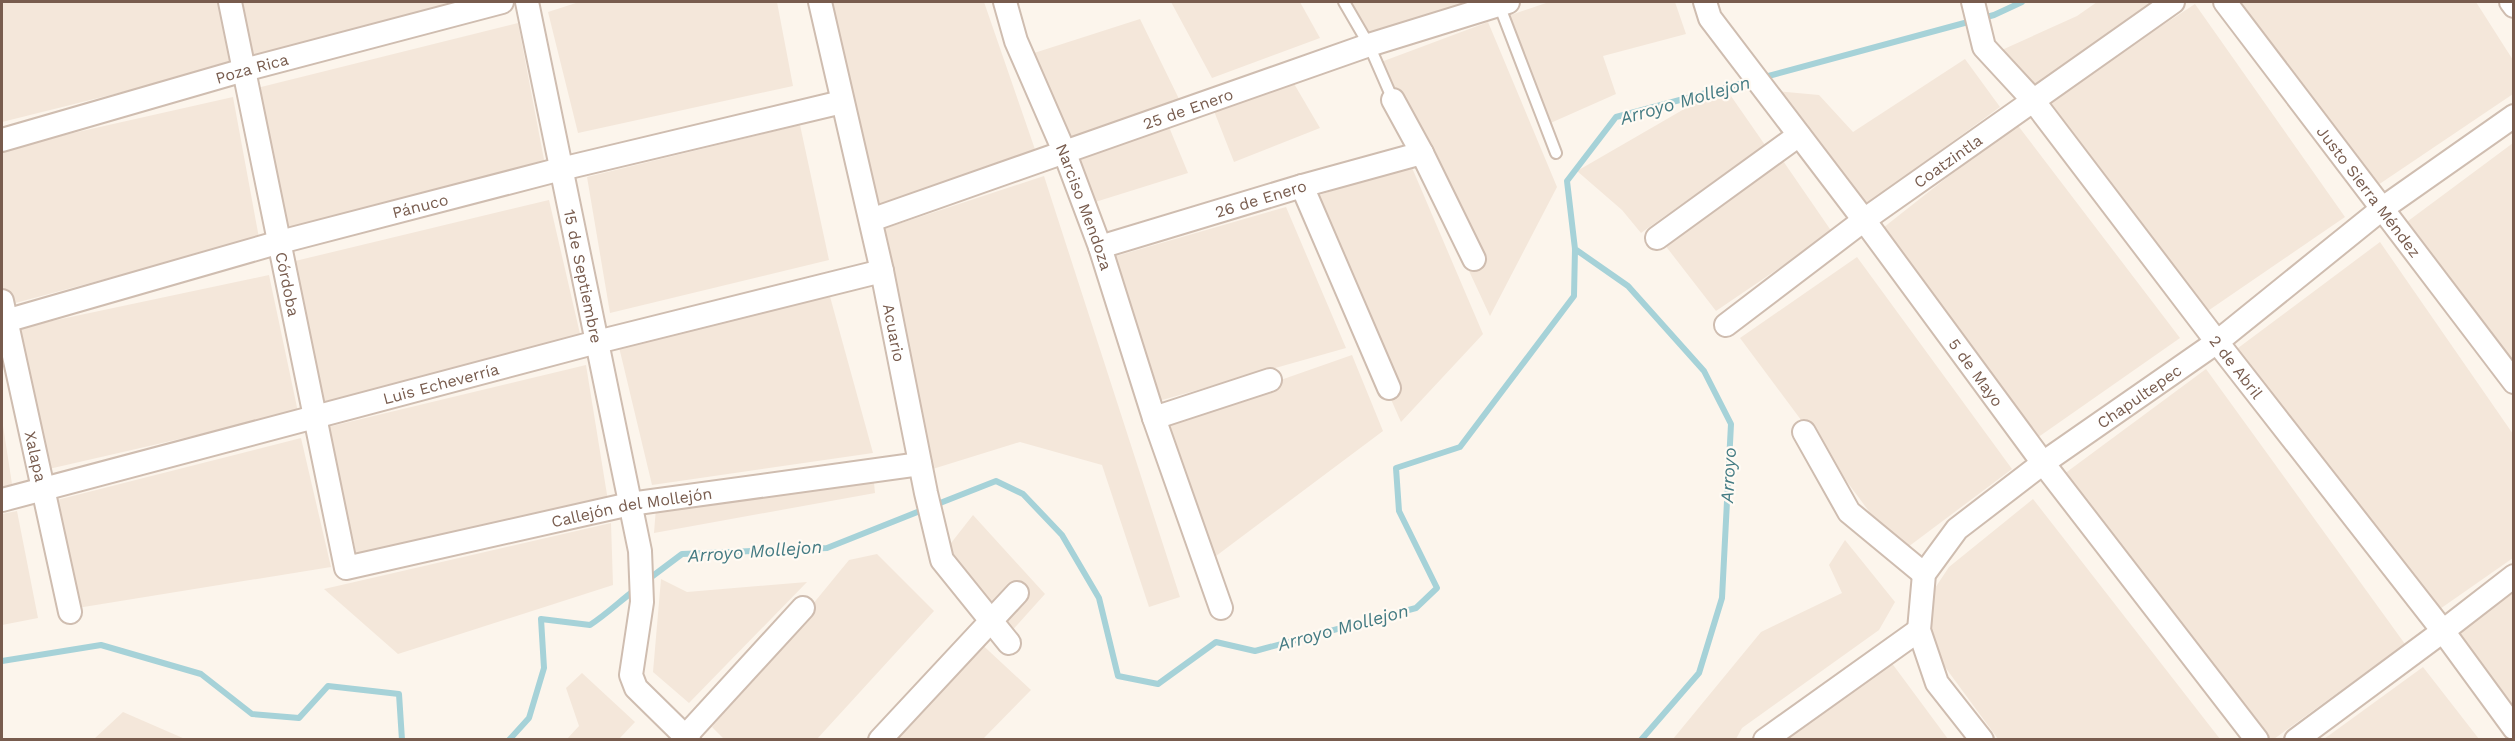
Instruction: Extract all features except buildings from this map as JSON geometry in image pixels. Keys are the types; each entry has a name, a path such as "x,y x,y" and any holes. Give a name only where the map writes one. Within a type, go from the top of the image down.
{"street":[{"name":"Córdoba","path":"230,2 346,568"},
{"name":"Poza Rica","path":"2,140 244,70 502,2"},
{"name":"15 de Septiembre","path":"527,2 640,551 642,602 631,675 636,688 685,738"},
{"name":"Acuario","path":"820,2 871,220 926,493 942,560 1009,643"},
{"name":"Narciso Mendoza","path":"1005,2 1016,41 1064,151 1100,247 1154,418 1221,608"},
{"name":"2 de Abril","path":"1973,2 1984,47 2032,99 2217,342 2443,631 2514,728"},
{"name":"Coatzintla","path":"1726,325 1864,220 2032,99 2174,2"},
{"name":"Justo Sierra Méndez","path":"2225,2 2514,382"},
{"path":"2511,2 2514,6"},
{"name":"25 de Enero","path":"871,220 1369,45 1502,3"},
{"name":"5 de Mayo","path":"1707,10 2043,464 2257,740"},
{"path":"1393,100 1474,258"},
{"name":"Pánuco","path":"3,314 561,170 842,102"},
{"name":"Chapultepec","path":"1924,574 1957,529 2043,464 2217,342 2383,208 2514,116"},
{"path":"1657,238 1793,127"},
{"name":"26 de Enero","path":"1100,247 1302,186 1422,153"},
{"path":"1302,186 1389,388"},
{"name":"Luis Echeverría","path":"2,500 597,342 882,271"},
{"name":"Xalapa","path":"3,314 70,612"},
{"path":"1154,418 1270,380"},
{"path":"1804,432 1849,512 1924,574 1919,630 1937,683 1982,740"},
{"name":"Callejón del Mollejón","path":"346,568 630,504 920,464"},
{"path":"2296,740 2514,576"},
{"path":"880,740 1017,593"},
{"path":"685,738 803,608"},
{"path":"1765,740 1919,630"}],"lane":[{"path":"1344,2 1369,45 1393,100"},
{"path":"1502,3 1556,153"}],"shaded area":[{"path":"2,2 218,2 231,65 2,122"},
{"path":"243,2 490,2 253,59"},
{"path":"579,2 777,2 793,86 578,133 548,12"},
{"path":"821,2 984,2 1039,161 864,218"},
{"path":"1171,2 1300,2 1320,38 1212,78"},
{"path":"1349,2 1467,2 1469,6 1368,37"},
{"path":"1549,2 1675,2 1686,34 1603,56 1616,94 1546,125 1502,18"},
{"path":"2097,2 2167,2 2024,94 1993,54 2077,16"},
{"path":"2231,2 2476,2 2513,60 2513,94 2375,187"},
{"path":"2195,4 2345,217 2199,317 2039,106"},
{"path":"1140,19 1180,101 1065,141 1031,54"},
{"path":"1488,22 1557,187 1490,316 1373,65"},
{"path":"518,23 546,170 289,234 253,89"},
{"path":"1965,59 2000,107 1860,209 1775,91 1819,95 1853,132"},
{"path":"1293,82 1320,128 1234,162 1214,111"},
{"path":"1724,86 1765,145 1641,233 1622,210 1577,171"},
{"path":"233,97 259,238 4,306 2,293 2,149"},
{"path":"2016,123 2180,338 2030,443 1874,235"},
{"path":"800,125 829,260 610,313 587,177"},
{"path":"1169,127 1188,173 1092,203 1075,157"},
{"path":"2513,143 2513,379 2400,227"},
{"path":"1779,155 1832,232 1716,311 1661,240"},
{"path":"1410,163 1483,334 1401,422 1303,201"},
{"path":"1044,176 1180,597 1149,607 1102,465 1020,442 923,472 868,234"},
{"path":"549,200 581,338 318,403 291,262"},
{"path":"1286,207 1346,348 1148,404 1099,261"},
{"path":"2380,242 2513,434 2513,558 2437,611 2230,354"},
{"path":"1857,257 2012,469 1900,553 1740,338"},
{"path":"269,275 298,412 40,471 14,329"},
{"path":"826,282 873,453 652,485 619,347"},
{"path":"1352,355 1383,431 1204,565 1149,426"},
{"path":"586,365 609,507 358,562 328,427"},
{"path":"2206,369 2405,644 2274,739 2258,739 2060,477"},
{"path":"2,419 12,484 2,487"},
{"path":"301,438 331,567 65,610 45,503"},
{"path":"873,473 875,493 654,533 656,508"},
{"path":"2033,499 2220,739 1998,739 1931,648 1923,606 1949,567"},
{"path":"17,511 38,618 2,625 2,514"},
{"path":"973,515 1045,594 1009,634 944,552"},
{"path":"611,523 613,585 398,654 324,589"},
{"path":"1845,540 1895,602 1879,630 1742,728 1736,739 1673,739 1761,632 1842,593 1829,565"},
{"path":"877,554 934,611 817,739 724,739 712,727 849,560"},
{"path":"661,579 687,592 807,582 689,703 653,672"},
{"path":"2513,593 2513,717 2455,635"},
{"path":"975,638 1031,690 983,739 884,740"},
{"path":"1891,662 1948,739 1781,740"},
{"path":"2423,667 2479,739 2324,739"},
{"path":"582,673 635,722 619,739 567,739 579,726 566,688"},
{"path":"123,712 185,739 94,739"}],"waterway":[{"name":"Arroyo Mollejon","path":"1761,78 1994,15 2022,2"},
{"name":"Arroyo Mollejon","path":"935,505 996,481 1023,494 1062,535 1099,598 1118,676 1158,684 1216,642 1255,651 1416,608 1437,588 1399,511 1396,468 1460,447 1574,296 1575,249 1567,181 1616,117 1751,81"},
{"name":"Arroyo","path":"1575,249 1628,286 1704,371 1731,424 1722,598 1699,673 1641,740"},
{"name":"Arroyo Mollejon","path":"646,581 682,554 827,548 925,509"},
{"name":"Arroyo Mollejon","path":"509,740 529,718 544,668 541,619 590,625 636,589"},
{"name":"Arroyo Mollejon","path":"2,661 101,645 201,674 252,714 299,718 328,686 399,694 402,740"}]}
